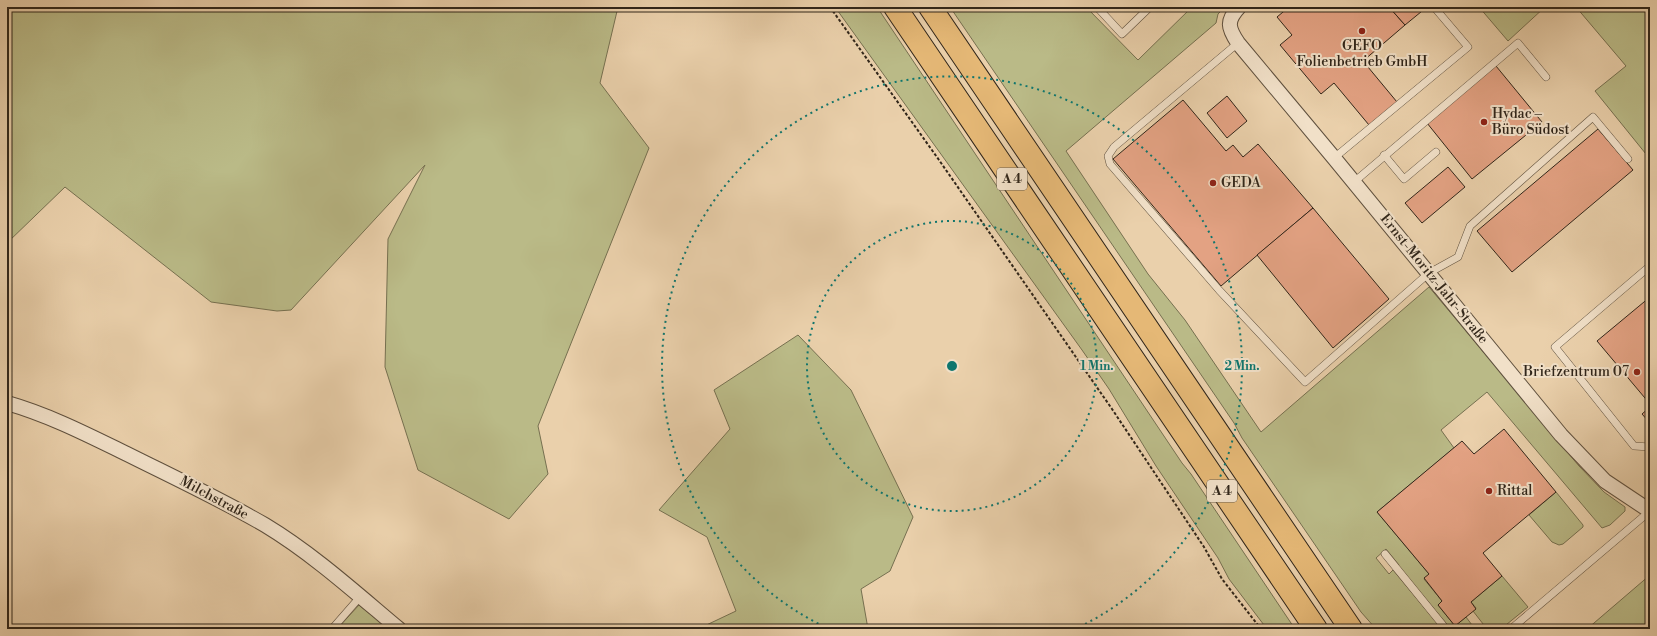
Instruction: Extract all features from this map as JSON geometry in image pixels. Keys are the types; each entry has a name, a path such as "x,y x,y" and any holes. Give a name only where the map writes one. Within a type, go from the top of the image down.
{"highway":[{"name":"A 4","path":"895,7 1316,629"},
{"name":"A 4","path":"930,7 1351,628"}],"street":[{"path":"1235,38 1229,28 1229,22 1239,7"},
{"name":"Ernst-Moritz-Jahr-Straße","path":"1235,38 1561,435 1605,481 1650,511"},
{"name":"Milchstraße","path":"7,403 34,410 85,434 195,488 265,526 311,557 399,629"}],"lane":[{"path":"1097,7 1122,34 1150,7"},
{"path":"1334,158 1468,47 1434,7"},
{"path":"1235,38 1114,147 1108,156 1110,164 1219,290 1305,382 1429,273 1458,257 1470,226 1593,117 1628,159"},
{"path":"1354,182 1384,155 1518,43 1546,77"},
{"path":"1384,155 1404,179 1436,152"},
{"path":"1650,266 1555,347 1634,446 1650,447"},
{"path":"1512,629 1650,511"},
{"path":"1384,554 1446,629"},
{"path":"332,629 360,597"}],"path":[{"path":"830,7 939,160 1112,409 1204,547 1222,579 1261,629"}],"green space":[{"path":"7,7 618,7 600,83 649,148 538,426 548,474 509,519 418,470 385,367 388,239 425,165 291,310 277,311 211,302 65,187 7,243"},
{"path":"835,7 877,7 1295,629 1267,629 1229,579 1218,558 1156,466 1109,389"},
{"path":"950,7 1086,7 1138,60 1192,7 1225,7 1218,14 1216,23 1066,151 1148,274 1185,320 1261,432 1429,287 1579,466 1604,492 1625,507 1625,511 1610,525 1602,528 1487,392 1441,430 1454,448 1377,512 1429,574 1424,579 1442,601 1438,605 1455,626 1466,617 1475,629 1451,629 1398,566 1399,565 1386,549 1376,558 1389,574 1393,570 1442,629 1376,629 1361,612"},
{"path":"1479,7 1545,7 1508,41"},
{"path":"1576,7 1650,7 1650,159 1595,91 1626,66"},
{"path":"798,335 851,390 913,517 890,571 861,589 868,629 698,629 736,611 707,537 659,510 730,429 714,390"},
{"path":"1556,492 1583,525 1583,527 1563,544 1559,545 1552,542 1529,515"},
{"path":"1650,575 1650,629 1587,629"},
{"path":"1502,576 1528,607 1501,629 1487,629 1473,611 1476,608 1471,602"},
{"path":"359,605 389,629 337,629"}],"building":[{"path":"1289,7 1389,7 1405,25 1363,61 1397,102 1369,125 1334,83 1321,94 1280,45 1292,35 1277,17"},
{"path":"1389,7 1427,7 1405,25"},
{"name":"Hydac – Büro Südost","path":"1496,66 1542,122 1472,179 1427,123"},
{"path":"1227,96 1247,121 1227,138 1207,113"},
{"name":"GEDA","path":"1183,100 1226,151 1233,145 1243,157 1258,144 1313,208 1221,286 1113,159"},
{"path":"1598,129 1633,170 1512,272 1477,231"},
{"path":"1448,167 1465,187 1422,223 1405,203"},
{"path":"1313,208 1389,299 1333,348 1257,255"},
{"name":"Briefzentrum 07","path":"1650,297 1650,404 1597,341"},
{"name":"Briefzentrum 07","path":"1650,407 1650,423 1642,414"},
{"path":"1504,429 1556,492 1483,553 1502,576 1471,602 1476,609 1455,626 1438,605 1442,601 1424,578 1429,574 1377,512 1462,441 1474,454"}],"place":[{"name":"GEFO Folienbetrieb GmbH","path":"1362,31"},
{"name":"Hydac – Büro Südost","path":"1484,122"},
{"name":"GEDA","path":"1213,183"},
{"name":"Briefzentrum 07","path":"1637,372"},
{"name":"Rittal","path":"1489,491"}]}
